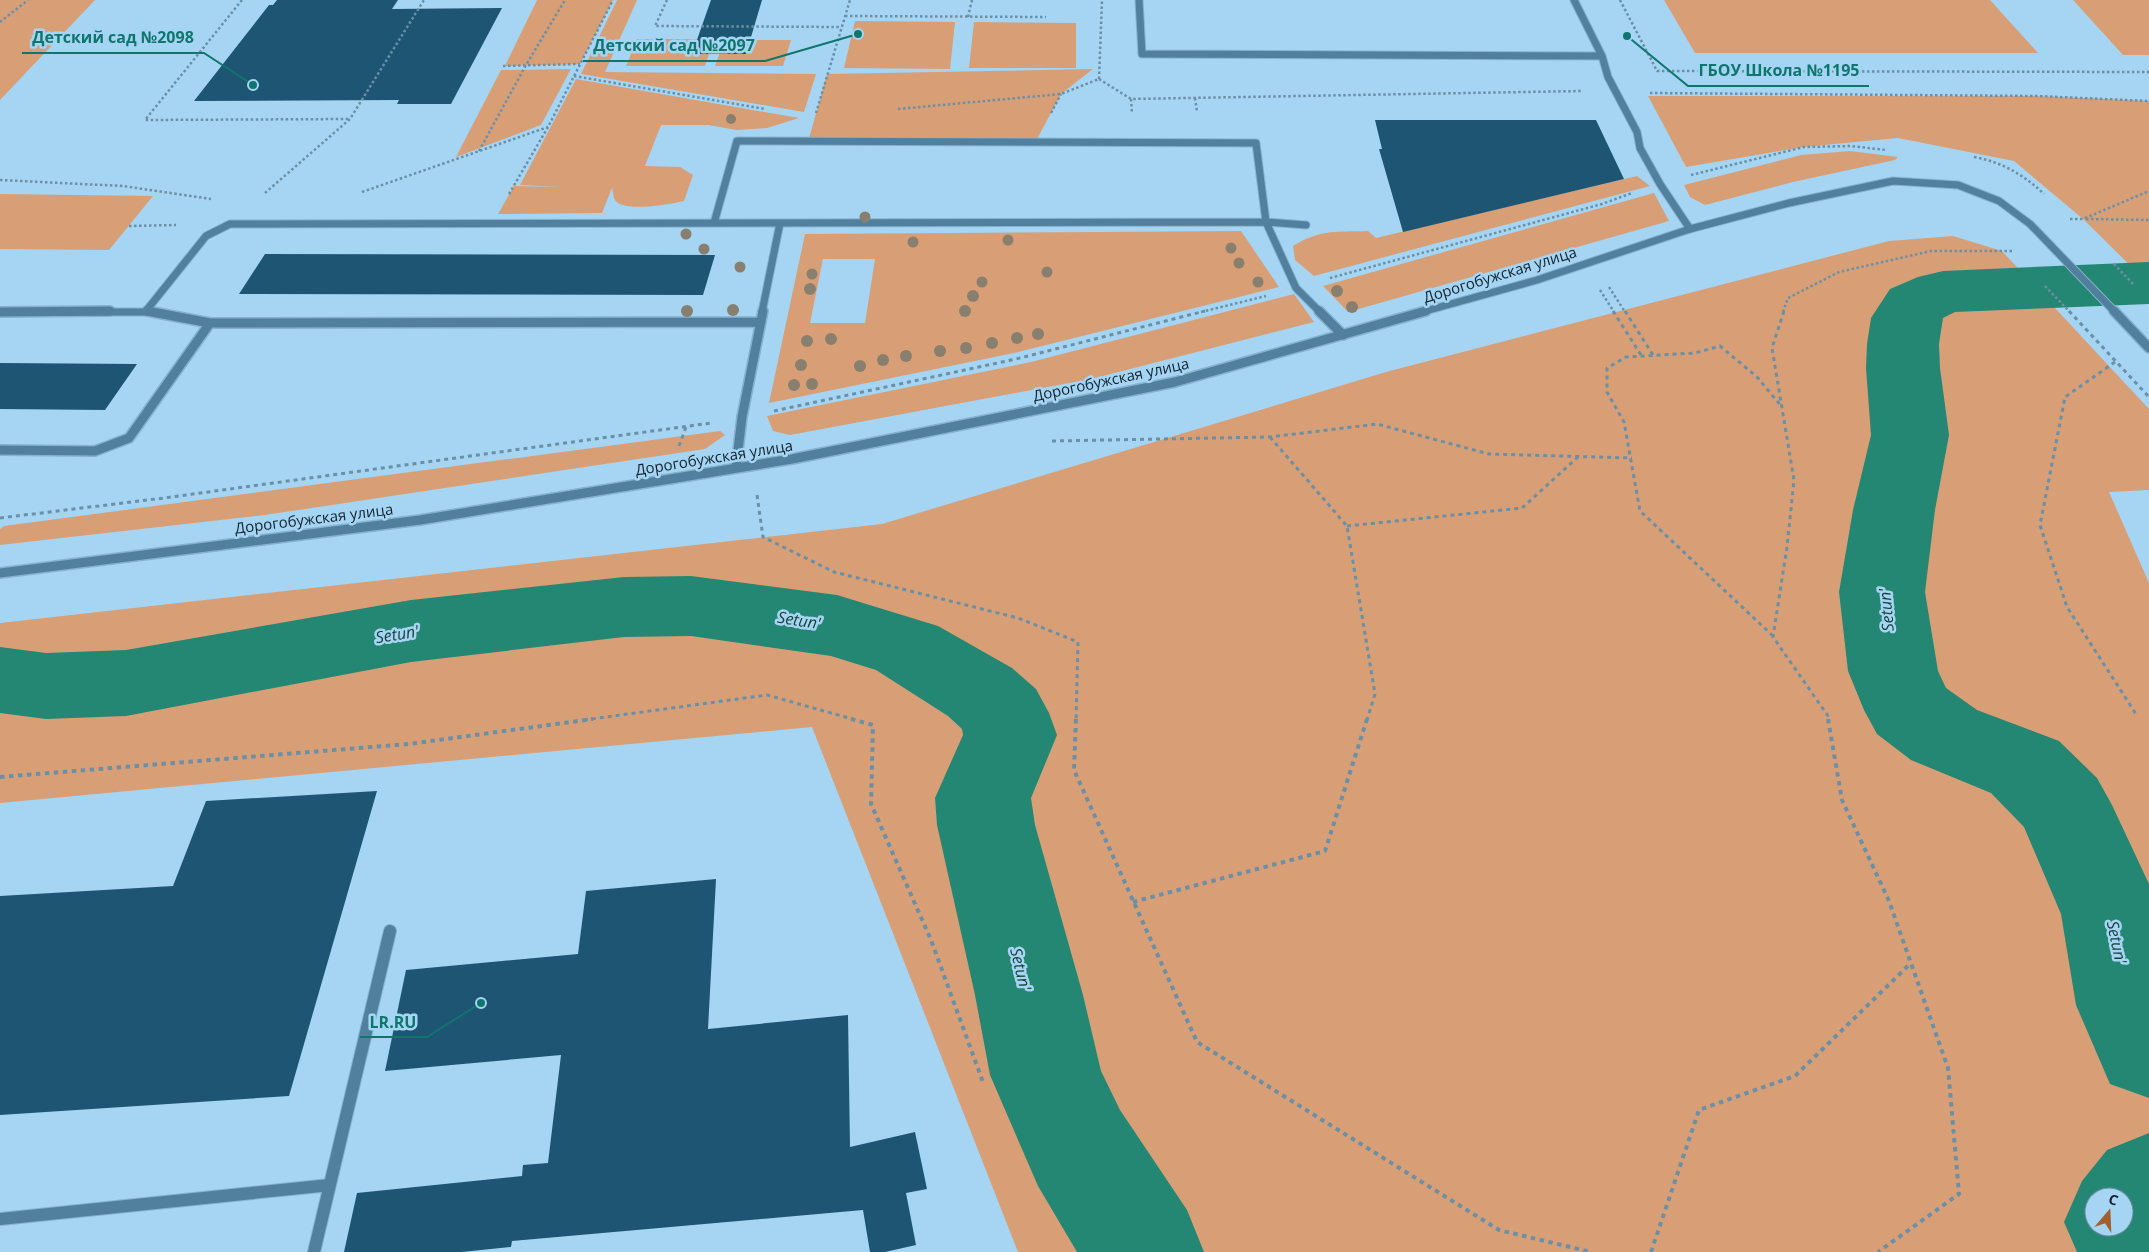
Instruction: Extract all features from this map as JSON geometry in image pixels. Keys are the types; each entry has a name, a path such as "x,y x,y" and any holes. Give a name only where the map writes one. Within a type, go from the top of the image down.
{"street":[{"path":"1139,0 1142,54 1602,56"},
{"path":"1574,0 1602,56 1608,77 1618,93 1636,132 1640,148 1660,184 1690,230"},
{"path":"714,222 737,141 1256,143 1266,222 1296,288 1343,335"},
{"name":"Дорогобужская улица","path":"0,572 420,520 792,459 1175,382 1537,280 1690,230 1789,203 1893,181 1958,185 1999,201 2030,224 2149,348"},
{"path":"146,311 206,236 230,224 1266,222 1306,225"},
{"path":"736,467 742,417 780,223"},
{"path":"0,312 146,311 210,322 761,322"},
{"path":"0,450 95,451 129,438 210,322"},
{"path":"314,1252 390,931"},
{"path":"0,1219 330,1186"}],"path":[{"path":"0,22 28,0"},
{"path":"242,0 146,120 350,119"},
{"path":"305,158 350,119 424,0"},
{"path":"479,152 526,65 565,0"},
{"path":"494,222 548,127 613,0"},
{"path":"667,0 655,26 841,27"},
{"path":"808,142 850,0"},
{"path":"968,17 972,0"},
{"path":"1620,0 1657,71 2149,72"},
{"path":"1099,79 1102,2 1107,2"},
{"path":"845,16 1046,17"},
{"path":"503,66 580,64"},
{"path":"574,76 767,109"},
{"path":"1099,79 1131,99 1604,90 1618,93 2036,96 2149,101"},
{"path":"894,110 1061,94 1099,79"},
{"path":"330,223 350,196 548,127"},
{"path":"0,518 164,498 686,427 742,417 1016,359 1296,288 1602,204 1717,167 1804,147 1851,146 1887,150"},
{"path":"0,180 123,186 212,200"},
{"path":"2083,219 2149,191"},
{"path":"2070,220 2149,220"},
{"path":"1773,637 1787,548 1794,480 1784,409 1772,348 1788,298 1839,272 1930,251 2013,251"},
{"path":"2108,258 2135,285"},
{"path":"2044,285 2090,337 2149,397"},
{"path":"1609,286 1653,355"},
{"path":"1600,289 1641,355"},
{"path":"1784,409 1757,377 1720,346 1695,353 1626,357 1608,368 1607,392 1624,422 1632,458 1640,511 1773,637 1828,716 1842,800 1890,901 1948,1068 1959,1194 1878,1252"},
{"path":"2115,362 2065,397 2040,525 2067,607 2136,714"},
{"path":"1042,441 1270,437 1378,424 1489,454 1632,458"},
{"path":"676,453 686,427"},
{"path":"1133,902 1324,850 1375,694 1347,526 1270,437"},
{"path":"1347,526 1522,508 1579,457"},
{"path":"757,489 763,537 834,572 1018,618 1078,642 1074,770 1197,1042 1498,1230 1592,1252"},
{"path":"0,777 408,744 767,695 873,725 871,804 931,940 984,1085"},
{"path":"1651,1252 1699,1110 1795,1076 1911,963"}],"shaded area":[{"path":"0,0 95,0 0,100"},
{"path":"537,0 613,0 580,64 505,66"},
{"path":"617,0 637,0 605,72 816,74 804,112 581,74"},
{"path":"1664,0 1990,0 2038,53 1695,53"},
{"path":"2073,0 2149,0 2149,55 2123,55"},
{"path":"855,21 955,22 950,69 844,68"},
{"path":"974,22 1076,23 1076,68 969,68"},
{"path":"637,39 714,39 705,66 626,66"},
{"path":"724,40 791,40 783,66 715,66"},
{"path":"571,69 541,125 456,157 501,70"},
{"path":"1093,69 1061,94 1035,143 808,142 827,74"},
{"path":"576,79 799,118 767,128 737,130 708,125 661,125 645,166 680,167 693,175 684,201 637,207 627,206 615,200 612,188 602,213 498,214 514,186 560,187 520,185"},
{"path":"1648,96 2037,96 2149,101 2149,268 2137,269 2149,281 2149,284 2083,219 2014,161 1898,138 1803,147 1686,167"},
{"path":"1850,151 1898,157 1895,160 1793,182 1705,205 1690,197 1684,185 1801,155"},
{"path":"1637,176 1650,186 1314,276 1295,260 1293,246 1320,234 1368,231 1376,238"},
{"path":"1654,193 1669,221 1348,312 1323,286"},
{"path":"0,194 153,196 109,250 0,249"},
{"path":"1241,231 1279,287 1014,353 769,403 805,234","holes":["823,259 875,259 865,323 810,323"]},
{"path":"1953,236 2002,251 2149,409 2149,490 2109,492 2149,583 2149,1252 1018,1252 812,727 0,803 0,623 882,524 1386,372 1889,241"},
{"path":"1294,294 1314,322 1091,379 790,435 773,431 767,416 1031,362"},
{"path":"720,431 725,435 705,449 265,515 0,545 0,529 4,526"}],"building":[{"path":"277,0 398,0 392,9 502,8 451,104 397,104 399,100 194,101 269,5 273,5"},
{"path":"711,0 762,0 746,54 692,54"},
{"path":"1375,120 1596,120 1624,179 1403,232 1379,149 1382,149"},
{"path":"265,254 715,255 703,295 239,294"},
{"path":"0,363 137,364 105,410 0,409"},
{"path":"377,791 289,1096 0,1115 0,896 173,886 206,801"},
{"path":"716,879 708,1029 848,1015 850,1147 915,1132 927,1189 906,1193 916,1245 885,1252 870,1252 863,1210 512,1241 511,1247 462,1252 344,1252 357,1193 522,1176 523,1165 548,1163 561,1055 385,1071 406,970 578,954 586,891"}],"waterway":[{"name":"Setun'","path":"2149,283 1943,292 1915,304 1907,318 1903,344 1903,368 1910,435 1894,510 1882,592 1893,671 1910,710 1944,735 2025,767 2063,805 2112,914 2130,1005 2149,1049"},
{"name":"Setun'","path":"0,680 46,686 126,683 411,631 624,607 691,606 782,617 837,626 907,648 980,692 1003,713 1010,735 983,798 986,825 1029,995 1046,1075 1079,1148 1144,1252"},
{"name":"Setun'","path":"2134,1209 2149,1189"}],"place":[{"name":"Детский сад №2097","path":"858,34"},
{"name":"ГБОУ Школа №1195","path":"1627,36"},
{"name":"Детский сад №2098","path":"253,85"},
{"name":"LR.RU","path":"481,1003"}]}
